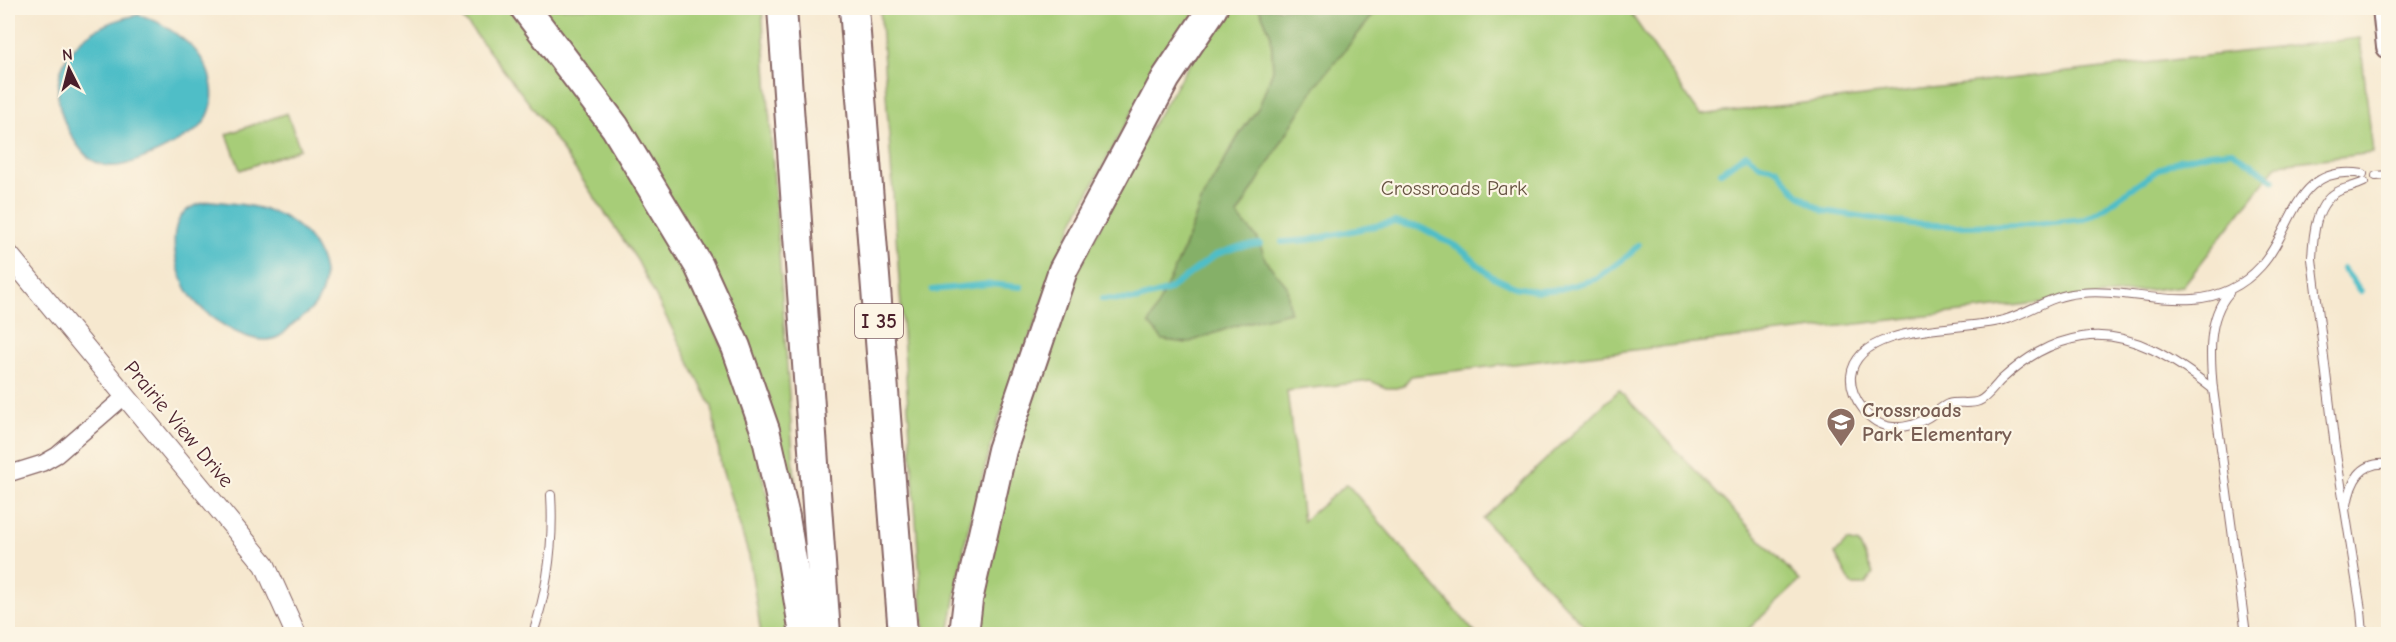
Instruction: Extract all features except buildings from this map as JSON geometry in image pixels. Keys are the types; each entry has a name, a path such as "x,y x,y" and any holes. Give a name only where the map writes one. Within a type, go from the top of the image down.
{"highway":[{"path":"525,8 615,128 699,266 736,346 765,430 785,517 804,634"},
{"path":"782,8 826,634"},
{"name":"I 35","path":"854,8 903,634"},
{"path":"964,634 968,600 1002,450 1064,270 1166,78 1213,8"}],"main road":[{"path":"2384,8 2388,47"}],"street":[{"name":"Prairie View Drive","path":"8,254 265,565 296,634"},
{"path":"8,474 57,456 124,397"}],"lane":[{"path":"2246,634 2213,389 2210,351 2215,317 2220,303 2232,289 2261,266 2301,196 2314,184 2330,176 2348,172 2363,178 2354,188 2342,189 2330,197 2323,207 2314,234 2312,259 2330,408 2363,634"},
{"path":"2376,176 2388,175"},
{"path":"2213,389 2148,347 2110,336 2085,336 2061,342 2034,354 2016,366 1980,401 1946,405 1914,425 1894,428 1881,426 1866,414 1854,395 1851,375 1856,363 1879,341 1909,333 2007,319 2056,297 2080,293 2106,293 2153,299 2193,299 2220,295 2232,289"},
{"path":"2345,513 2351,485 2359,474 2370,467 2388,464"},
{"path":"533,634 543,602 549,570 553,523 551,495"}],"green space":[{"path":"453,8 508,8 595,121 648,200 672,241 714,327 753,438 779,557 788,634 761,634 749,556 721,466 712,407 637,260 539,116"},
{"path":"536,8 762,8 798,525 767,407"},
{"path":"880,8 1198,8 1137,103 1074,220 996,427 966,537 949,634 924,634"},
{"name":"Crossroads Park","path":"1223,8 1259,8 1271,35 1273,70 1259,107 1241,132 1203,197 1182,253 1230,194 1365,8 1627,8 1700,115 2360,38 2373,153 2278,164 2183,286 1411,376 1403,386 1396,388 1386,388 1371,381 1287,391 1303,521 1347,484 1476,634 974,634 997,512 1063,302 1140,145"},
{"path":"1259,8 1379,8 1315,87 1237,215 1258,239 1266,261 1287,286 1290,312 1238,325 1187,343 1163,340 1149,324 1182,253 1203,197 1241,132 1259,107 1273,70 1271,35"},
{"path":"287,113 300,149 240,170 227,134"},
{"path":"1619,390 1800,581 1743,634 1592,634 1483,519"},
{"path":"1847,541 1859,544 1873,574 1865,585 1852,585 1835,554"}],"water":[{"path":"138,15 165,26 197,52 208,72 212,105 202,125 178,141 130,163 119,166 103,165 93,161 82,151 64,120 58,98 59,78 65,60 77,44 93,31 114,21"},
{"path":"211,201 257,207 282,216 302,231 317,251 324,274 319,299 311,310 280,336 258,339 232,330 200,307 187,290 175,254 176,230 179,219 188,209"}],"waterway":[{"path":"1721,172 1746,154 1760,165 1776,168 1797,193 1824,211 1912,224 1957,226 2025,225 2085,219 2158,170 2179,160 2209,153 2232,151 2274,180"},
{"path":"1282,242 1309,240 1394,222 1422,228 1461,249 1491,276 1515,287 1538,291 1560,289 1596,279 1629,255 1638,245"},
{"path":"1102,299 1135,300 1167,291 1215,255 1238,247 1260,244"},
{"path":"2343,268 2361,291"},
{"path":"932,290 989,284 1021,287"}],"place":[{"name":"Crossroads Park Elementary","path":"1841,448"}]}
